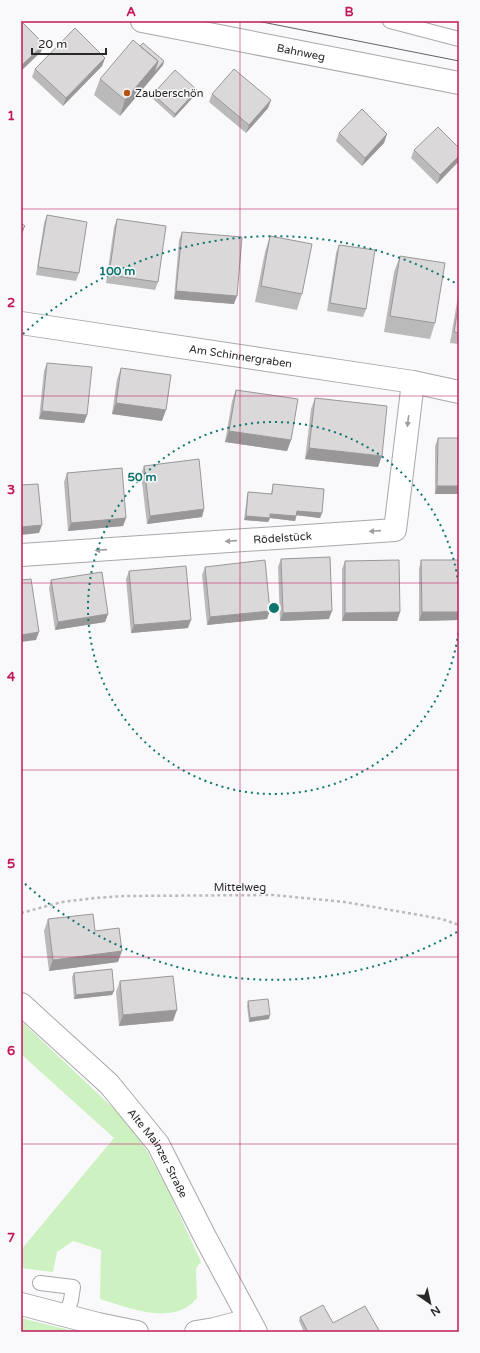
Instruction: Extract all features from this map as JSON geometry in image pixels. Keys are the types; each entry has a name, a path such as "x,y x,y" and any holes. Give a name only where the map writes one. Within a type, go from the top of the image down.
{"street":[{"name":"Bahnweg","path":"142,21 459,83"},
{"name":"Am Schinnergraben","path":"21,323 413,382 459,392"},
{"name":"Rödelstück","path":"21,556 395,530 413,382"},
{"name":"Alte Mainzer Straße","path":"21,1004 109,1084 158,1144 253,1326"},
{"path":"21,1304 98,1324 137,1332"},
{"path":"196,1332 253,1326"}],"lane":[{"path":"390,21 459,39"},
{"path":"40,1283 73,1287 66,1316"}],"path":[{"name":"Mittelweg","path":"21,913 62,902 95,898 124,896 273,895 345,902 442,920 459,925"}],"green space":[{"path":"21,1021 128,1122 147,1151 169,1192 201,1262 196,1268 197,1298 188,1306 177,1311 155,1313 132,1309 100,1299 101,1250 73,1241 57,1252 53,1272 21,1268 21,1250 114,1138 21,1054"},
{"path":"21,1318 77,1332 21,1332"}],"building":[{"path":"21,21 44,44 21,66"},
{"path":"75,28 105,58 66,98 35,69"},
{"path":"133,40 158,61 125,100 100,79"},
{"path":"143,43 164,61 154,73 158,61 140,46"},
{"path":"234,69 271,100 249,125 212,94"},
{"path":"175,70 197,90 175,114 153,94"},
{"path":"362,109 387,134 365,158 339,133"},
{"path":"438,127 459,148 459,156 440,175 414,150"},
{"path":"47,215 87,222 79,273 38,267"},
{"path":"117,219 166,226 158,282 109,275"},
{"path":"21,223 25,226 21,231"},
{"path":"182,232 242,237 237,296 176,291"},
{"path":"270,236 312,244 302,294 261,286"},
{"path":"339,245 375,250 366,309 330,303"},
{"path":"400,256 445,263 435,323 390,316"},
{"path":"459,302 459,333 454,332"},
{"path":"47,363 92,367 87,415 42,411"},
{"path":"121,368 171,375 166,410 116,403"},
{"path":"236,390 298,399 291,440 229,431"},
{"path":"315,398 387,406 382,456 309,448"},
{"path":"438,438 459,438 459,486 437,486"},
{"path":"199,459 204,509 150,516 144,466"},
{"path":"122,468 126,518 71,523 67,473"},
{"path":"38,484 42,525 21,527 21,485"},
{"path":"273,484 324,489 322,513 297,511 296,516 270,514 270,518 246,516 248,492 272,494"},
{"path":"330,557 332,611 283,613 281,559"},
{"path":"265,560 270,611 210,617 205,567"},
{"path":"399,560 400,612 345,613 345,561"},
{"path":"421,560 459,560 459,612 422,612"},
{"path":"186,566 191,620 134,625 129,571"},
{"path":"102,572 108,614 58,622 51,580"},
{"path":"31,579 39,632 21,635 21,580"},
{"path":"93,914 95,931 119,928 122,951 53,960 48,919"},
{"path":"112,969 114,991 76,995 74,973"},
{"path":"173,976 177,1010 123,1015 120,981"},
{"path":"268,999 270,1015 250,1018 248,1001"},
{"path":"323,1305 333,1323 365,1306 380,1332 308,1332 300,1317"}],"tram line":[{"path":"257,21 459,61"}],"place":[{"name":"Zauberschön","path":"127,93"}]}
